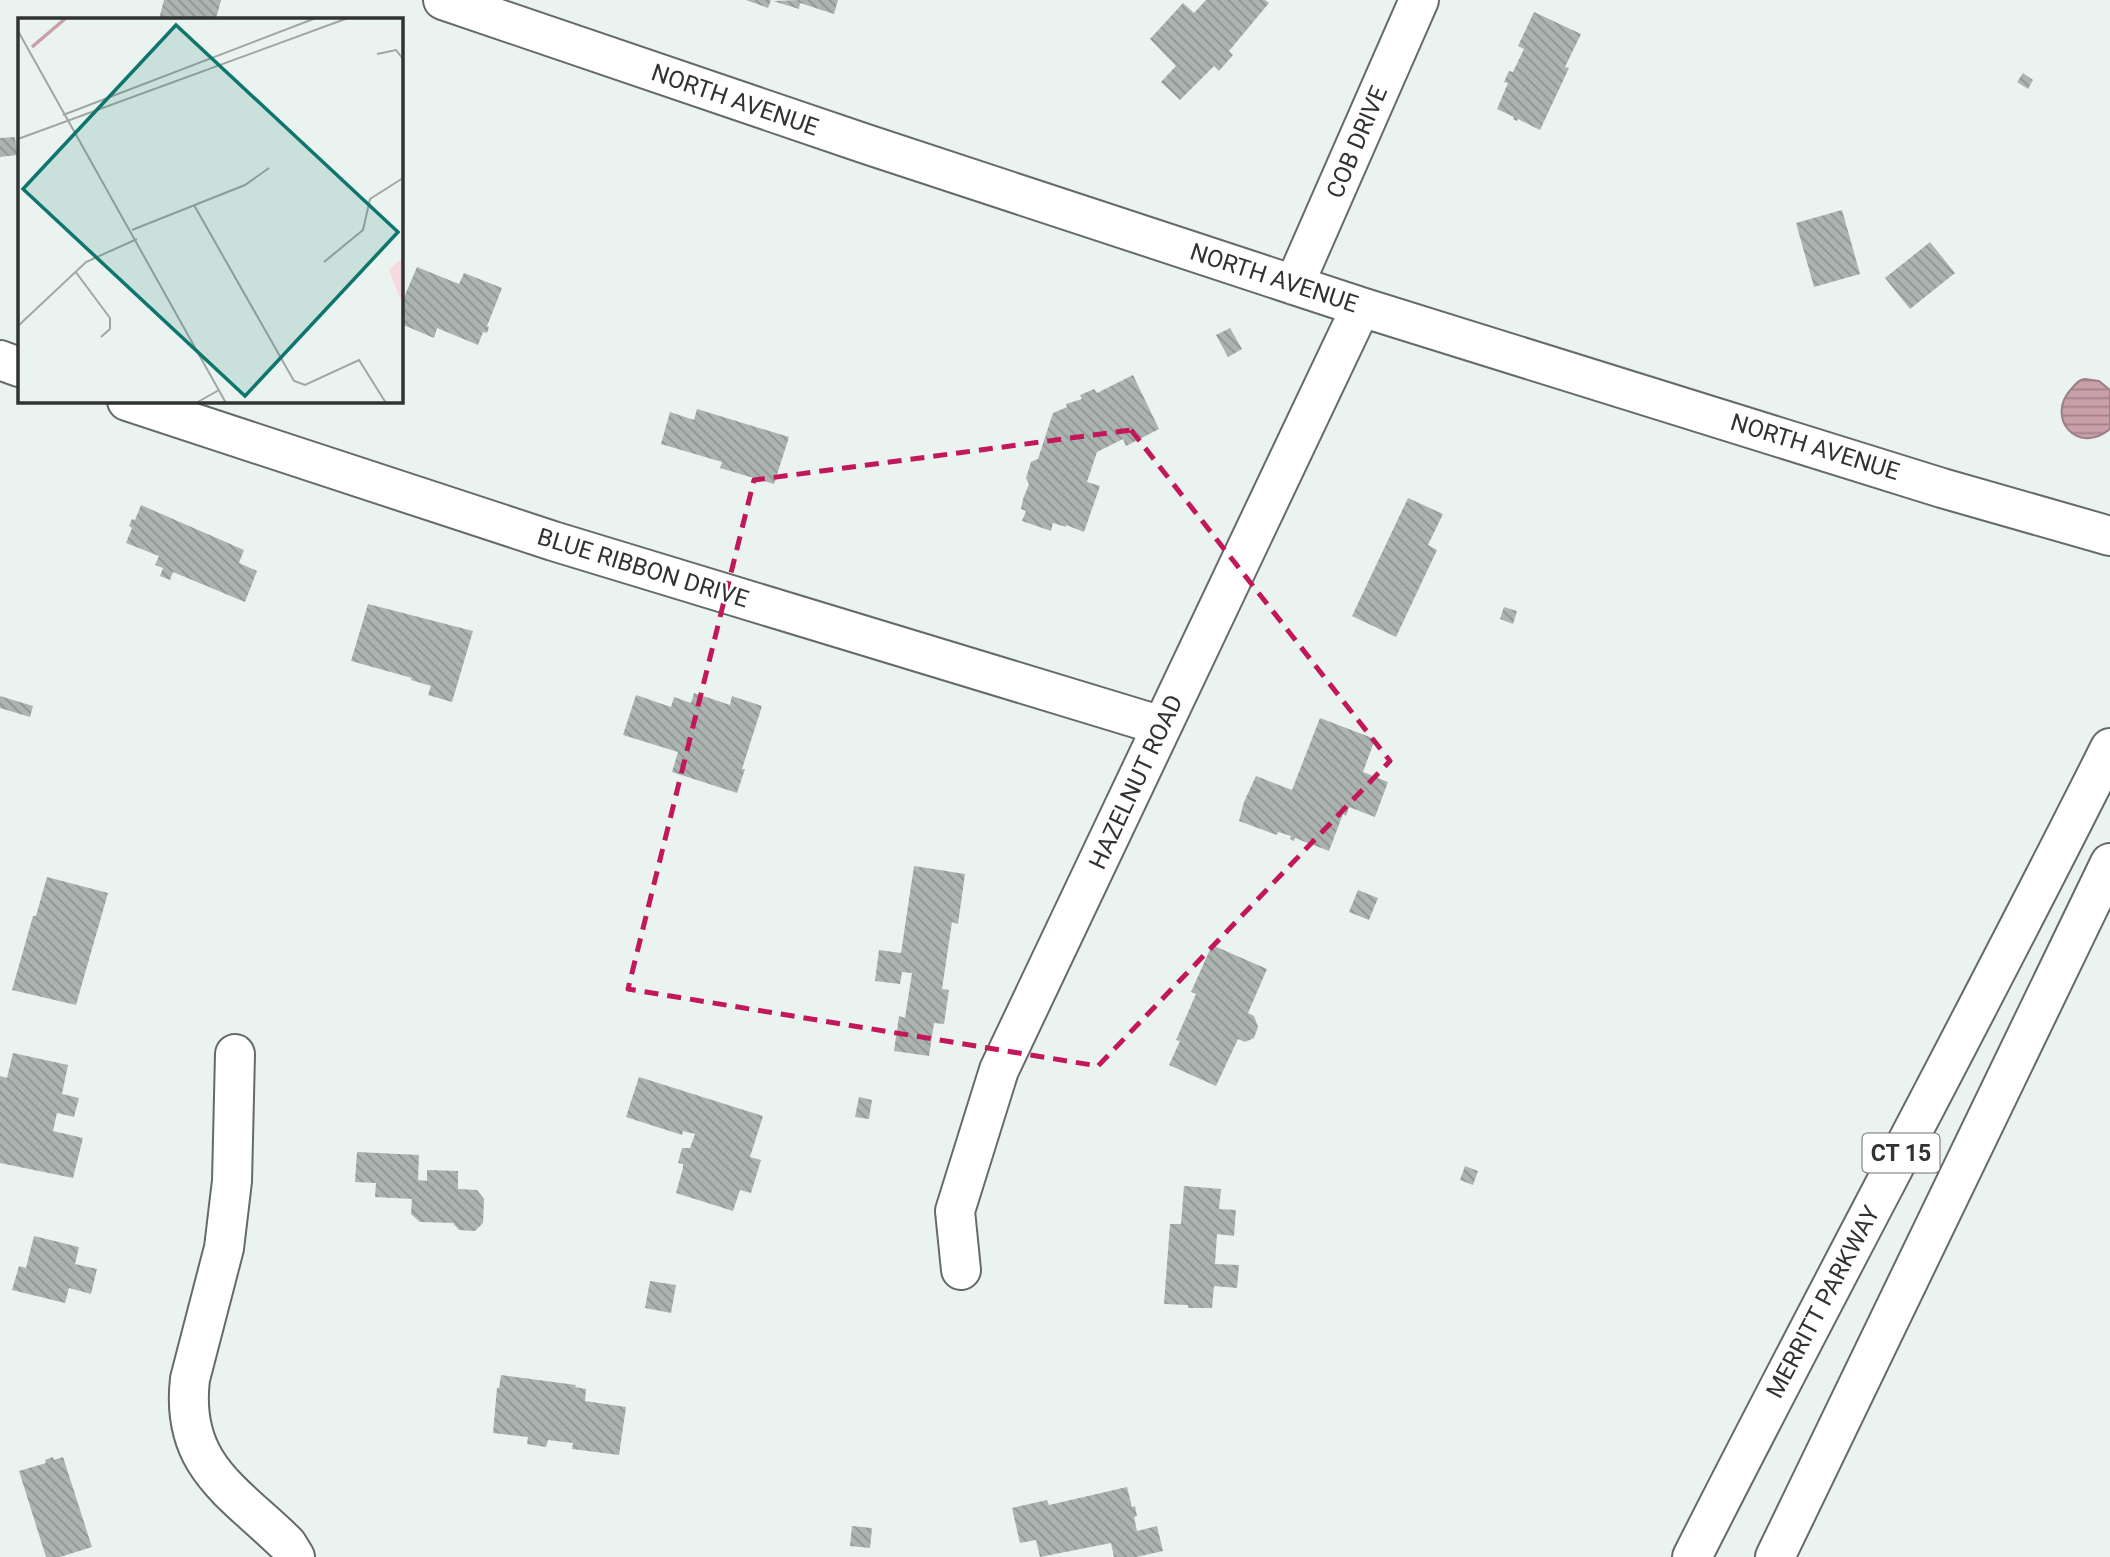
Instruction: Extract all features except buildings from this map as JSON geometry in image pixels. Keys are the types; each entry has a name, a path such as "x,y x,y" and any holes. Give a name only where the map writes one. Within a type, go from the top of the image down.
{"main road":[{"name":"NORTH AVENUE","path":"443,0 866,144 1361,307 1942,488 2110,536"},
{"name":"COB DRIVE","path":"1294,285 1419,0"},
{"name":"HAZELNUT ROAD","path":"961,1270 955,1211 999,1070 1361,307"},
{"path":"0,360 18,366"},
{"name":"BLUE RIBBON DRIVE","path":"130,402 552,541 1162,726"},
{"name":"MERRITT PARKWAY","path":"1692,1557 2110,748"},
{"name":"CT 15","path":"1775,1557 2110,863"},
{"path":"235,1054 232,1181 224,1248 190,1379 187,1401 190,1425 197,1446 215,1476 287,1544 295,1557"}],"highlighted area":[{"path":"1131,430 1390,761 1098,1066 628,989 754,480"}],"shaded area":[{"path":"2079,381 2099,381 2110,390 2110,429 2098,436 2087,438 2068,430 2062,411 2064,399"}]}
